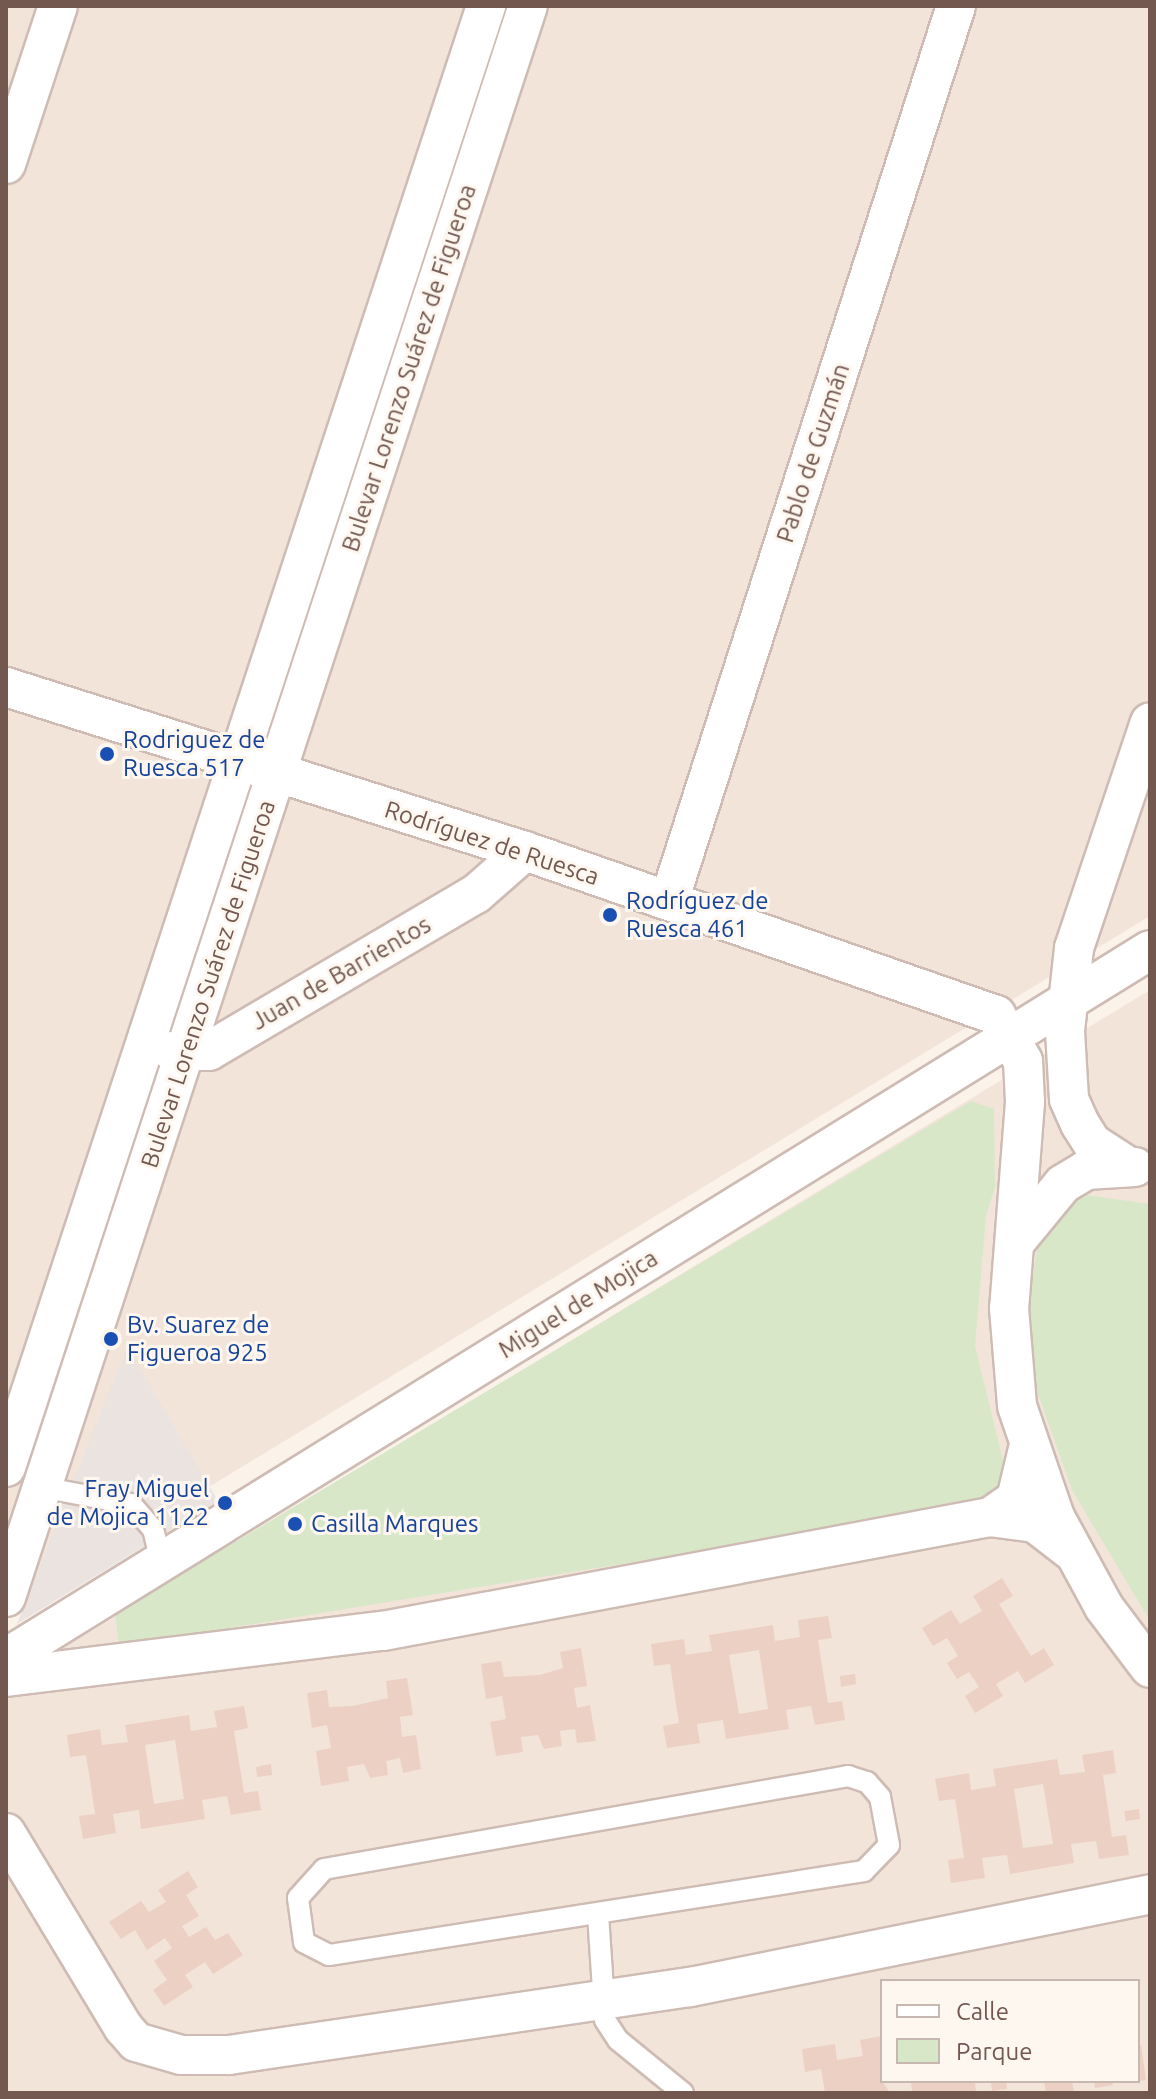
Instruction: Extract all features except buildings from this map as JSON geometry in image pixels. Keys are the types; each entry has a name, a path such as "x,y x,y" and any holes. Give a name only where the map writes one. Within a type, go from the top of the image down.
{"street":[{"path":"6,164 58,6"},
{"name":"Bulevar Lorenzo Suárez de Figueroa","path":"6,1467 235,762 486,6"},
{"name":"Bulevar Lorenzo Suárez de Figueroa","path":"6,1597 188,1056 275,774 528,6"},
{"name":"Pablo de Guzmán","path":"669,901 956,6"},
{"name":"Rodríguez de Ruesca","path":"6,687 235,762 525,851 976,1005 1011,1036"},
{"path":"1138,1168 1092,1143 1069,1099 1067,1001 1074,948 1150,722"},
{"name":"Juan de Barrientos","path":"188,1056 476,894 525,851"},
{"name":"Miguel de Mojica","path":"6,1658 1150,950"},
{"path":"1011,1036 1023,1061 1025,1102 1009,1308 1028,1449 1074,1553 1150,1668"},
{"path":"143,1043 188,1056"},
{"path":"1015,1242 1063,1184 1086,1170 1138,1168"},
{"path":"990,1517 1016,1499 1028,1449"},
{"path":"6,1677 383,1631 990,1517 1035,1523 1074,1553"},
{"path":"6,1833 123,2027 155,2049 229,2055 607,1998 1150,1894"}],"lane":[{"path":"41,1487 131,1504 153,1529 161,1562"},
{"path":"848,1776 867,1782 880,1797 889,1845 864,1871 598,1914 329,1955 304,1942 298,1898 324,1869 848,1776"},
{"path":"598,1914 610,2030 683,2093"}],"shaded area":[{"path":"6,6 1150,6 1150,916 6,1610"},
{"path":"1150,990 1150,2093 6,2093 6,1683"},
{"path":"127,1347 218,1501 17,1624"}],"green space":[{"path":"971,1101 994,1109 995,1187 986,1216 975,1346 1008,1489 994,1503 119,1646 115,1614"},
{"path":"1086,1195 1150,1204 1150,1621 1072,1490 1032,1377 1029,1302 1037,1250 1058,1215"}],"place":[{"name":"Rodriguez de Ruesca 517","path":"107,754"},
{"name":"Rodríguez de Ruesca 461","path":"610,915"},
{"name":"Bv. Suarez de Figueroa 925","path":"111,1339"},
{"name":"Fray Miguel de Mojica 1122","path":"225,1503"},
{"name":"Casilla Marques","path":"295,1524"}]}
